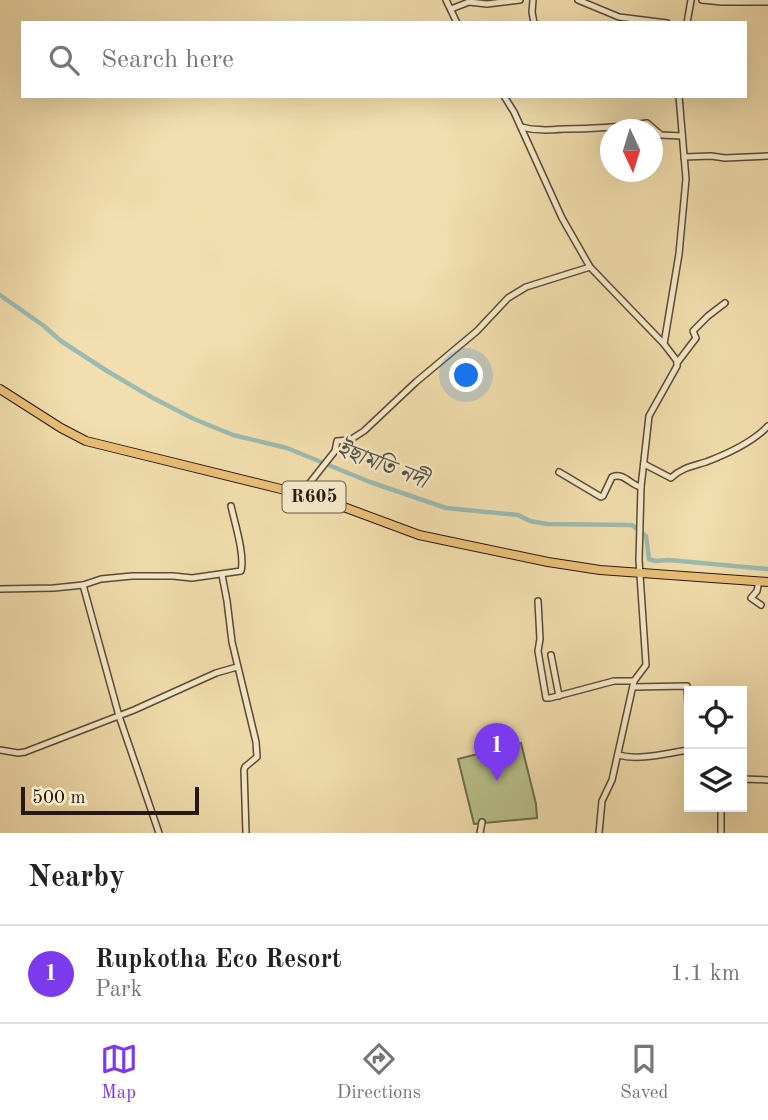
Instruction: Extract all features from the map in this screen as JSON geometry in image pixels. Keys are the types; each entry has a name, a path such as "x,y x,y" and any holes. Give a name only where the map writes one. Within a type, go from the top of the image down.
{"main road":[{"name":"R605","path":"0,389 86,441 301,494 413,533 570,566 639,574 764,582"}],"street":[{"path":"446,0 456,21"},
{"path":"450,9 469,2 487,4 520,0"},
{"path":"533,0 534,21"},
{"path":"578,0 619,17 651,21"},
{"path":"687,21 691,0"},
{"path":"702,0 768,2"},
{"path":"504,98 514,112 562,218 590,267 664,344 677,363"},
{"path":"664,344 679,254 686,180 679,98"},
{"path":"521,127 534,130 600,128"},
{"path":"663,135 682,136"},
{"path":"684,158 768,156"},
{"path":"301,494 335,450 337,441 351,440 364,431 416,382 477,331 508,298 526,287 590,267"},
{"path":"599,833 602,801 611,783 633,684 646,666 639,546 640,497 649,416 677,363 696,338 693,331 725,303"},
{"path":"644,464 671,478 680,470 734,449 768,426"},
{"path":"559,472 601,497 615,475 622,475 641,487"},
{"path":"0,589 54,588 132,576 192,578 242,570 232,506"},
{"path":"222,575 237,667 257,754 255,760 245,769 246,833"},
{"path":"761,605 751,598 764,582"},
{"path":"83,585 119,716 159,833"},
{"path":"538,601 538,651 548,698 614,681 686,686"},
{"path":"551,654 559,696"},
{"path":"0,750 24,752 119,716 216,673 237,667"},
{"path":"618,755 638,757 684,751"},
{"path":"747,779 768,780"},
{"path":"721,812 721,833"},
{"path":"480,833 482,822"}],"green space":[{"path":"521,743 537,818 474,824 458,759"}],"waterway":[{"name":"ইছামতি নদী","path":"0,295 61,341 107,371 194,419 233,435 287,448 370,482 446,508 518,515 530,521 547,524 632,525 646,536 649,559 655,561 768,569"}],"place":[{"name":"Rupkotha Eco Resort","path":"497,781"}]}
